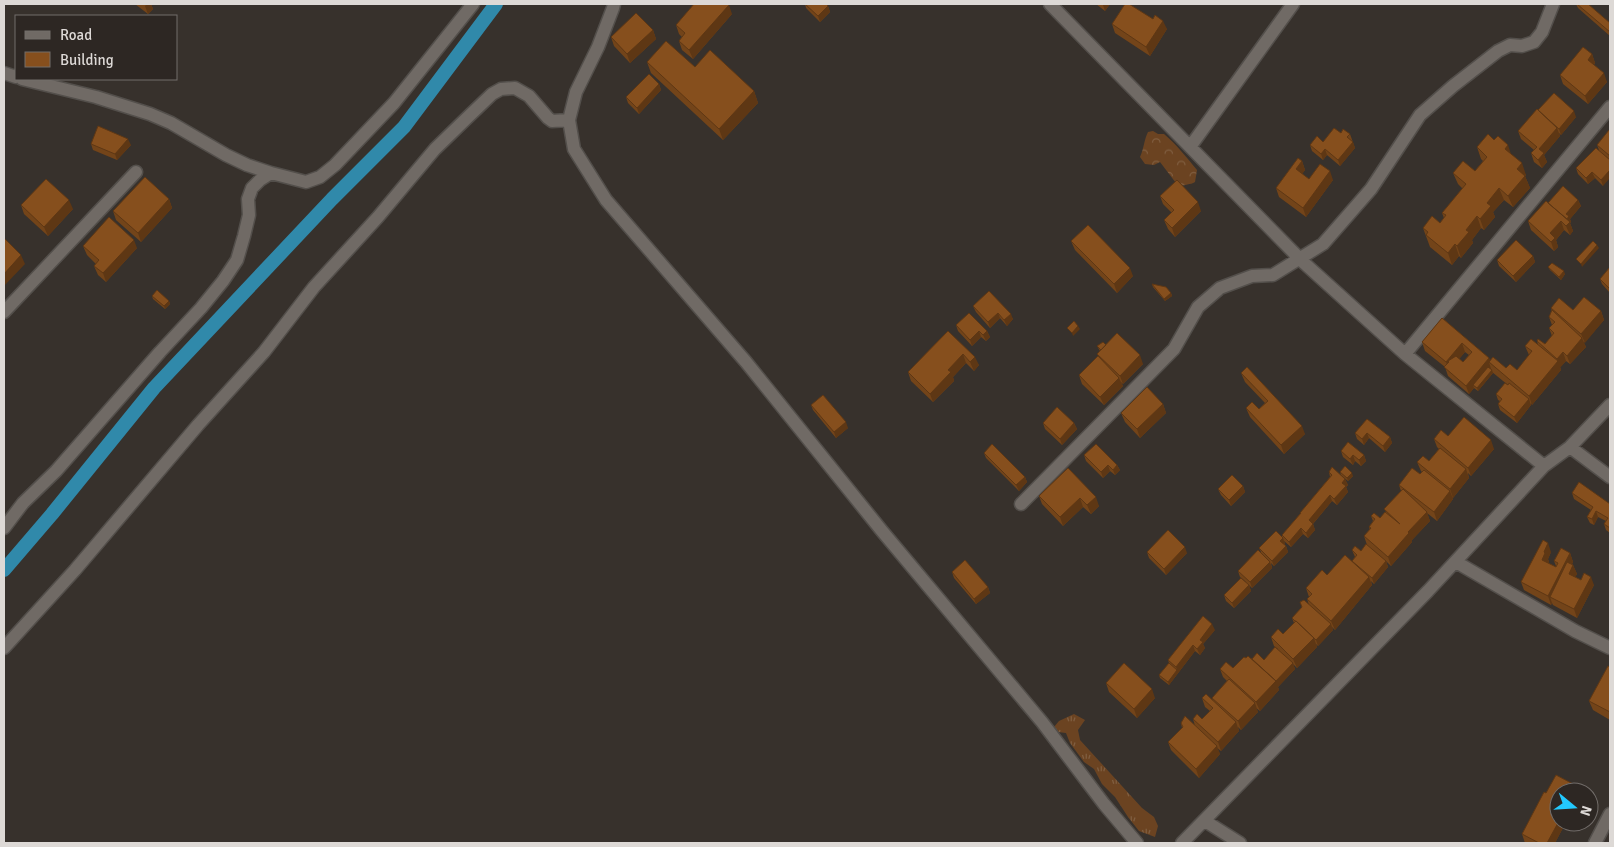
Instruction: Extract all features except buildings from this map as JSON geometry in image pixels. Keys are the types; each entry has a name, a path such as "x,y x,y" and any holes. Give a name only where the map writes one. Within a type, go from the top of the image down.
{"street":[{"path":"26,80 96,97 150,114 178,127 226,155 271,173 306,182 320,177 335,165 394,103 473,4"},
{"path":"614,4 598,47 576,92 570,120 574,149 606,200 746,362 882,531 1042,722 1104,804 1137,843"},
{"path":"1050,4 1300,259 1405,354 1544,466"},
{"path":"1190,147 1293,4"},
{"path":"1021,504 1174,349 1198,307 1220,288 1252,276 1273,275 1324,244 1371,189 1420,115 1498,51 1510,45 1522,46 1534,42 1542,32 1553,4"},
{"path":"4,648 75,570 198,425 264,352 314,287 378,218 435,149 492,94 501,88 515,88 529,96 552,121 570,120"},
{"path":"1405,354 1610,107"},
{"path":"4,312 64,250 115,192 136,172"},
{"path":"4,528 23,503 56,471 223,280 237,260 244,236 248,215 248,199 252,188 271,173"},
{"path":"1182,843 1456,562 1544,466 1570,447 1610,405"},
{"path":"1570,447 1610,477"},
{"path":"1456,562 1575,631 1610,648"},
{"path":"1595,843 1610,814"},
{"path":"1205,821 1240,843"}],"green space":[{"path":"1153,131 1158,134 1164,134 1178,147 1197,170 1195,182 1179,187 1160,162 1154,165 1145,164 1140,157 1148,132"},
{"path":"1074,714 1085,720 1078,730 1080,740 1142,808 1154,817 1158,826 1155,837 1139,831 1115,797 1102,784 1094,769 1084,762 1070,743 1066,733 1058,732 1054,727 1059,721"}],"waterway":[{"path":"4,570 154,388 332,199 404,127 496,4"}]}
